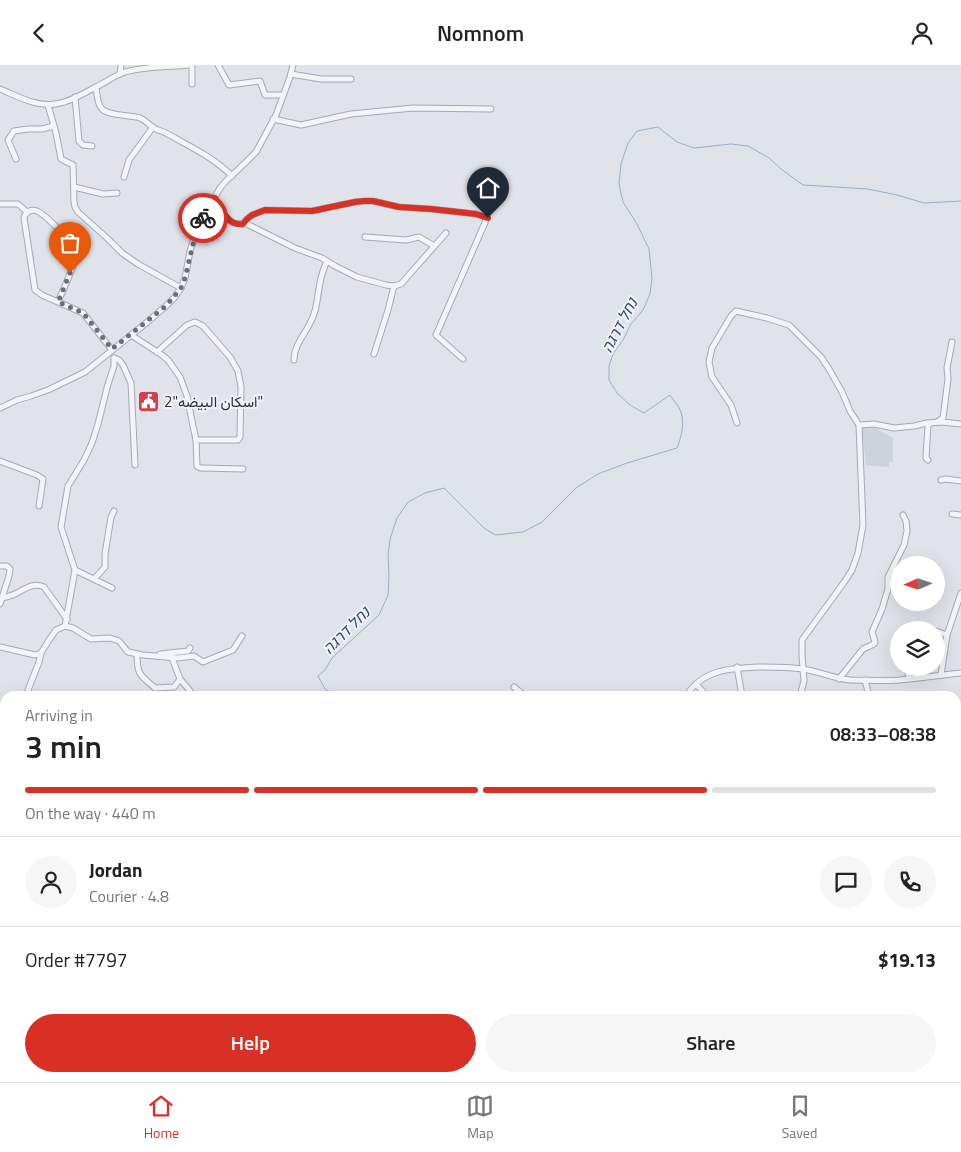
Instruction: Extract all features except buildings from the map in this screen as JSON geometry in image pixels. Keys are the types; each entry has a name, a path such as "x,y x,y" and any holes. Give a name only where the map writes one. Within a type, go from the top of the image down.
{"street":[{"path":"120,74 121,65"},
{"path":"0,89 33,102 48,105 57,104 120,74 153,67 191,65 192,84"},
{"path":"218,65 229,85 260,81 265,95 283,95"},
{"path":"0,408 17,400 32,397 94,366 112,349 166,306 181,288 197,229 220,189 256,152 273,119 293,65"},
{"path":"291,74 321,79 351,79"},
{"path":"96,87 101,108 104,111 142,118 153,127 164,131 213,159 232,176"},
{"path":"75,97 79,141 83,145 92,146"},
{"path":"48,105 61,159 73,165 74,202 78,212 122,253 181,288"},
{"path":"273,119 301,125 351,114 404,109 491,109"},
{"path":"16,159 8,140 14,131 54,126"},
{"path":"124,177 129,160 153,127"},
{"path":"74,187 103,194 117,193"},
{"path":"215,198 228,220 236,224 251,226 295,248 316,255 357,277 394,286 401,284 446,233"},
{"path":"243,224 252,215 265,210 312,211 364,201 373,201 399,207 476,214 488,218 436,335 463,359"},
{"path":"0,204 18,204 26,212"},
{"path":"26,212 38,211 69,239 76,250 76,258 58,302"},
{"path":"26,212 24,218 36,292 83,313 112,349"},
{"path":"364,237 406,240 419,237 434,246"},
{"path":"294,360 294,350 310,325 315,310 320,283 327,261"},
{"path":"374,354 394,286"},
{"path":"737,423 731,405 712,377 709,362 712,348 736,311 789,325 821,357 859,425 863,525 858,553 852,570 845,581 804,637 802,646 804,681 801,691"},
{"path":"156,352 187,325 195,323 203,326 230,357 238,371 241,387 240,437 235,441 196,440"},
{"path":"131,335 168,361 180,377 187,396 196,440 197,465 200,468 243,469"},
{"path":"928,460 926,457 928,425 943,418 948,379 947,368 952,342"},
{"path":"65,626 75,570 61,527 68,486 92,443 114,367 114,358 123,365 132,383 135,465"},
{"path":"859,425 874,424 894,428 934,422 961,424"},
{"path":"0,461 43,479 39,506"},
{"path":"941,480 961,481"},
{"path":"94,579 105,567 105,554 111,517 114,511"},
{"path":"952,513 961,515"},
{"path":"839,679 863,649 875,642 872,631 882,609 888,589 888,577 904,545 907,531 903,515"},
{"path":"0,566 7,566 10,569 0,605"},
{"path":"75,570 112,588"},
{"path":"2,598 31,585 38,584 44,587 67,619"},
{"path":"945,646 961,593"},
{"path":"28,689 49,639 56,630 65,626 73,628 90,639 110,638 119,641 128,652 172,658 194,656 203,663 233,650 242,636"},
{"path":"0,647 35,655 42,653"},
{"path":"140,655 149,652 162,654 188,651 190,648"},
{"path":"140,655 137,667 139,672 155,688 174,687 180,679"},
{"path":"172,658 180,679 190,691"},
{"path":"737,667 741,691"},
{"path":"690,691 696,684 709,675 737,667 803,669 839,679 909,679 932,676"},
{"path":"945,675 961,673"},
{"path":"865,680 868,691"},
{"path":"696,684 702,691"},
{"path":"514,687 519,691"}],"shaded area":[{"path":"862,428 875,428 893,438 893,463 889,462 889,467 866,465"}],"waterway":[{"name":"נחל דרגה","path":"328,691 325,689 318,676 325,670 332,658 379,615 388,595 390,539 397,518 408,502 425,493 444,488 484,528 495,535 523,532 542,522 576,488 598,474 677,448 683,422 681,412 670,395 644,413 630,405 617,393 609,380 609,366 613,354 631,324 643,310 650,294 652,278 649,249 637,224 623,202 619,184 621,164 628,143 637,131 658,127 677,142 694,148 731,144 748,146 769,158 803,185 868,189 924,203 961,201"}],"way so far":[{"path":"70,273 58,302 83,313 112,349 166,306 181,288 188,266 190,251 197,229 203,218"}],"place":[{"name":"اسكان البيضه\"2\"","path":"148,401"}],"route":[{"path":"203,218 215,198 228,220 236,224 243,224 252,215 265,210 312,211 364,201 373,201 399,207 476,214 488,218"}]}
